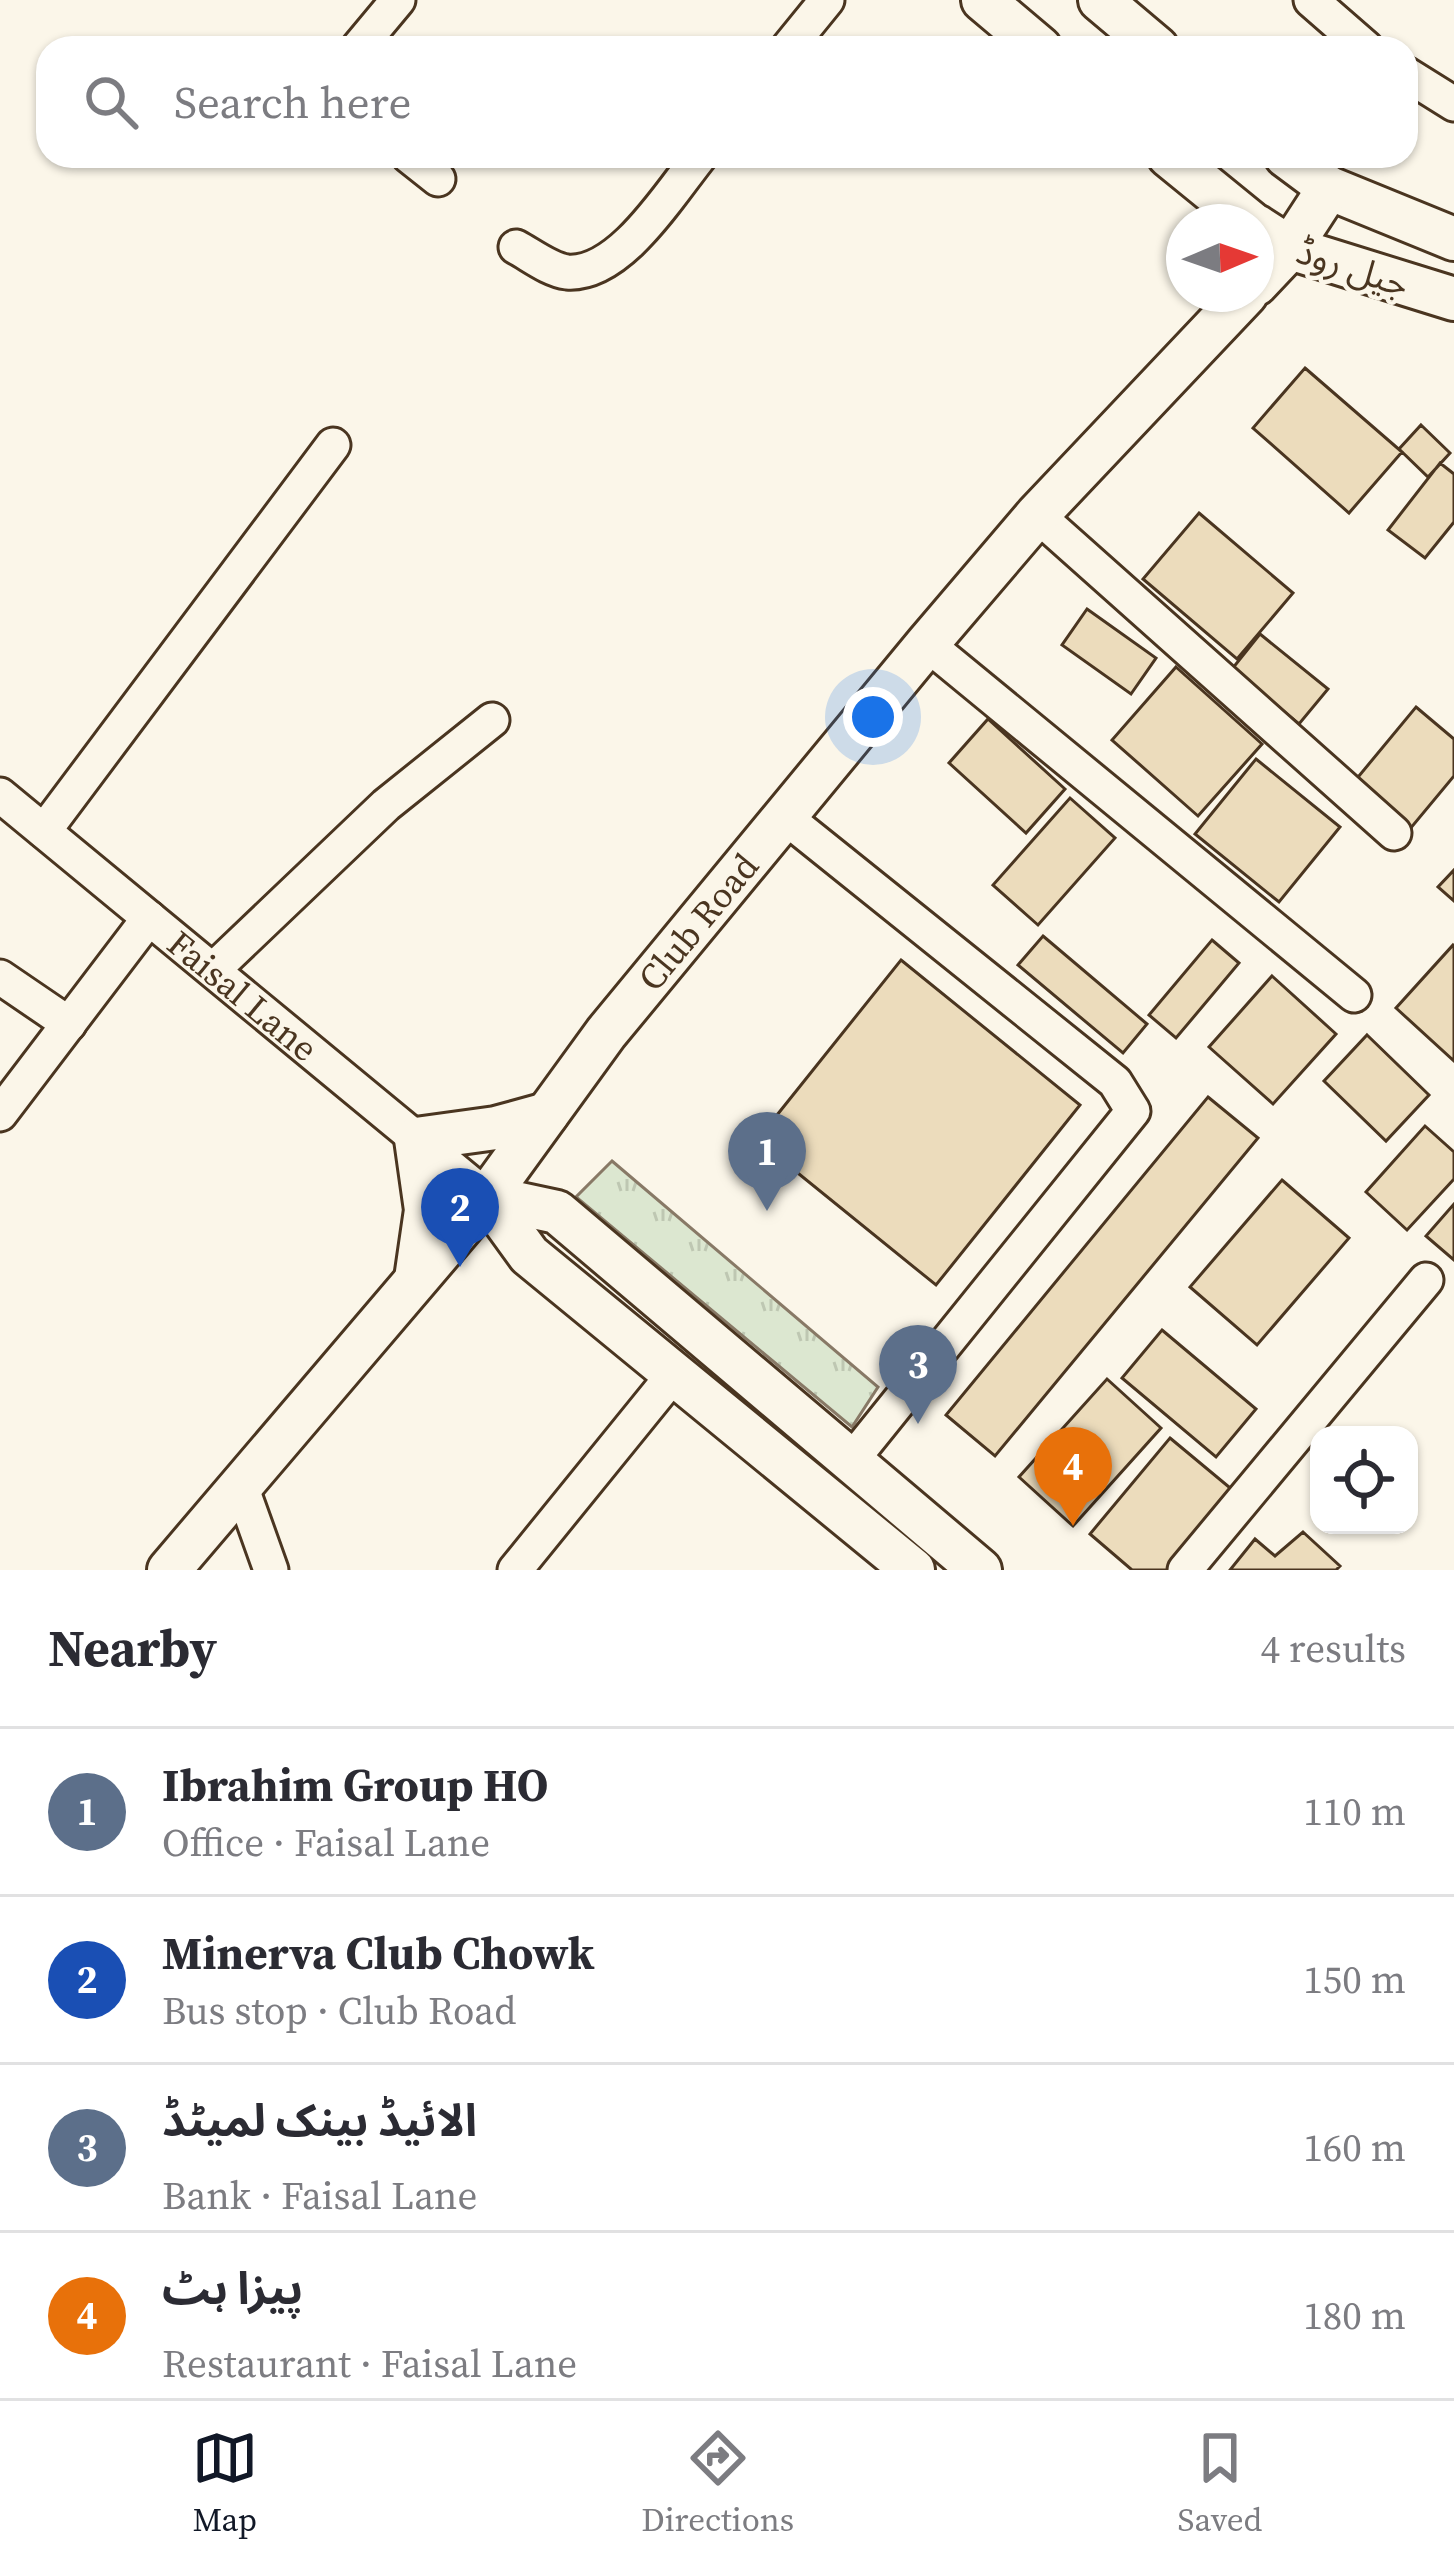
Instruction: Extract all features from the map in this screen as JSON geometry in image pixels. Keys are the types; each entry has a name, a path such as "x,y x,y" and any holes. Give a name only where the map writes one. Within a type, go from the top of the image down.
{"main road":[{"path":"983,0 1026,36"},
{"path":"1100,0 1143,36"},
{"name":"جیل روڈ","path":"1184,168 1230,204"},
{"name":"جیل روڈ","path":"1302,168 1329,188 1454,239"},
{"path":"1274,226 1329,188"},
{"name":"جیل روڈ","path":"1274,235 1454,299"},
{"name":"Club Road","path":"170,1570 487,1197 606,1033 927,644 1037,514 1229,312"},
{"path":"416,1281 426,1210 416,1139 496,1128 547,1114"},
{"name":"Faisal Lane","path":"487,1197 557,1212 980,1570"},
{"name":"Faisal Lane","path":"487,1197 529,1255 914,1570"}],"street":[{"path":"368,36 398,0"},
{"path":"798,36 827,0"},
{"path":"1311,0 1345,36"},
{"path":"1418,82 1454,104"},
{"path":"424,168 438,179"},
{"path":"516,247 562,272 588,271 622,252 690,168"},
{"path":"44,831 334,445"},
{"path":"1037,514 1394,833"},
{"path":"927,644 1354,995"},
{"path":"213,970 386,805 492,719"},
{"name":"Faisal Lane","path":"0,796 487,1197"},
{"path":"785,817 1114,1082 1133,1111 851,1461"},
{"path":"0,1114 149,918"},
{"path":"0,977 69,1024"},
{"path":"1185,1570 1426,1280"},
{"path":"515,1570 674,1374"},
{"path":"241,1486 271,1570"}],"green space":[{"path":"612,1161 878,1387 852,1427 576,1197"}],"building":[{"path":"1305,368 1402,452 1349,513 1253,428"},
{"path":"1421,425 1450,453 1428,477 1399,449"},
{"path":"1440,463 1454,474 1454,522 1425,558 1388,530"},
{"path":"1199,513 1293,593 1237,659 1143,579"},
{"path":"1087,609 1156,658 1131,694 1062,645"},
{"path":"1260,634 1328,689 1299,724 1232,669"},
{"path":"1176,667 1262,744 1198,816 1112,740"},
{"path":"1416,707 1454,739 1454,776 1405,835 1349,788"},
{"path":"988,719 1065,789 1026,833 949,763"},
{"path":"1256,759 1340,827 1279,902 1195,834"},
{"path":"1070,798 1115,838 1038,925 993,885"},
{"path":"1454,870 1454,901 1438,887"},
{"path":"1043,936 1147,1024 1123,1053 1018,965"},
{"path":"1212,940 1239,963 1176,1038 1149,1015"},
{"path":"1454,946 1454,1061 1396,1008"},
{"path":"901,960 1080,1105 936,1285 757,1140"},
{"path":"1272,976 1336,1034 1273,1104 1209,1047"},
{"path":"1367,1035 1429,1095 1386,1141 1324,1081"},
{"path":"1208,1097 1258,1138 995,1456 946,1415"},
{"path":"1425,1126 1454,1152 1454,1179 1407,1230 1366,1192"},
{"path":"1282,1180 1349,1238 1257,1345 1190,1287"},
{"path":"1454,1204 1454,1260 1426,1236"},
{"path":"1162,1330 1256,1409 1216,1457 1122,1378"},
{"path":"1107,1379 1161,1428 1073,1526 1019,1477"},
{"path":"1170,1438 1235,1492 1169,1570 1132,1570 1090,1534"},
{"path":"1303,1532 1340,1566 1336,1570 1230,1570 1255,1539 1275,1556"}],"place":[{"name":"Ibrahim Group HO","path":"767,1211"},
{"name":"Minerva Club Chowk","path":"460,1267"},
{"name":"الائیڈ بینک لمیٹڈ","path":"918,1424"},
{"name":"پیزا ہٹ","path":"1073,1526"}]}
